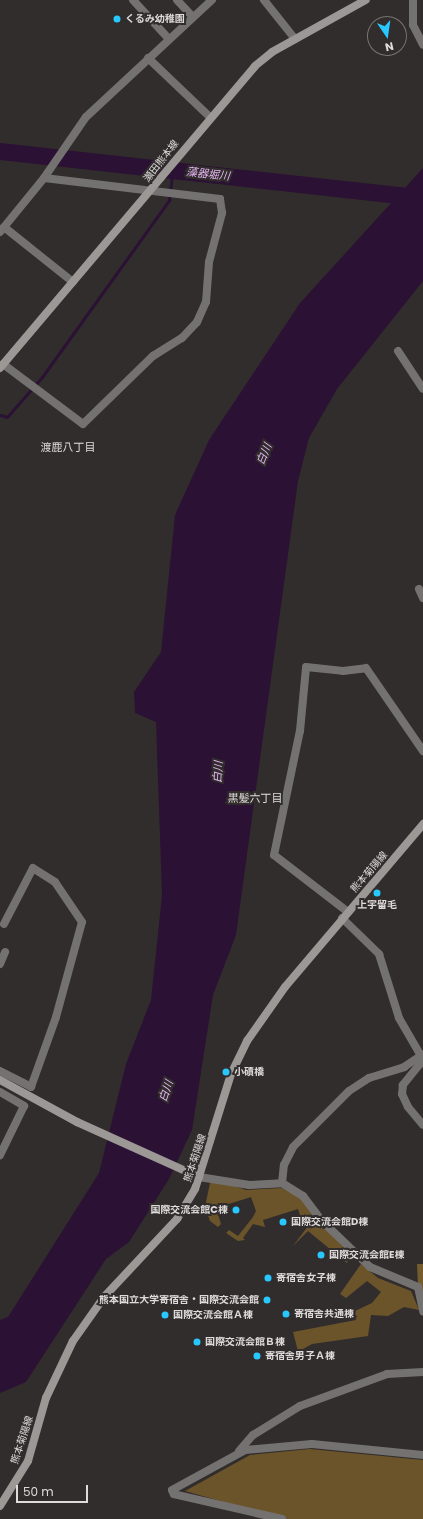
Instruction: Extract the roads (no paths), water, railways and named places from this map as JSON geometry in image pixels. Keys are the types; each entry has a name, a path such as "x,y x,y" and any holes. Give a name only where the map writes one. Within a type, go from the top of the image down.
{"main road":[{"name":"瀬田熊本線","path":"2,366 153,188 179,153 254,66 295,39 366,0"},
{"name":"熊本菊陽線","path":"0,1506 28,1461 52,1382 73,1340 104,1297 177,1219 199,1177 230,1074 247,1041 345,915 423,824"},
{"path":"0,1080 77,1122 199,1177"}],"street":[{"path":"133,0 169,39"},
{"path":"177,0 193,17"},
{"path":"73,282 2,229 44,178 86,117 212,0"},
{"path":"264,0 295,39"},
{"path":"413,0 413,25 423,45"},
{"path":"148,58 210,117"},
{"path":"2,366 83,424 153,356 182,338 197,322 206,302 209,262 223,205 220,199 153,188 44,178"},
{"path":"398,351 423,389"},
{"path":"419,589 423,598"},
{"path":"423,751 366,668 343,671 306,666 300,731 274,855 345,915 379,954 400,1018 422,1055 419,1065 403,1085 402,1094 408,1107 423,1125"},
{"path":"0,1071 31,1087 56,1017 82,922 55,882 33,868 4,924"},
{"path":"0,964 5,952"},
{"path":"282,1183 284,1165 293,1147 349,1091 381,1072 404,1067 422,1055"},
{"path":"0,1092 24,1106 0,1155"},
{"path":"199,1177 249,1185 282,1183 303,1196 322,1221 370,1267 418,1286 423,1311"},
{"path":"282,1519 174,1494 172,1490 238,1453 253,1435 300,1406 387,1374 423,1372"},
{"path":"238,1453 312,1444 423,1455"}],"water":[{"name":"白川","path":"423,168 423,281 337,389 309,438 298,481 236,935 213,995 192,1130 169,1179 129,1242 106,1259 26,1382 0,1393 0,1320 8,1317 99,1173 126,1064 151,1000 162,895 156,722 135,713 134,692 161,652 175,515 209,440 300,303"}],"waterway":[{"name":"藻器堀川","path":"0,151 416,197"},
{"path":"0,415 7,417 42,377 169,200 172,177"}],"place":[{"name":"くるみ幼稚園","path":"117,19"},
{"name":"上宇留毛","path":"377,893"},
{"name":"小磧橋","path":"226,1072"},
{"name":"国際交流会館C棟","path":"236,1210"},
{"name":"国際交流会館D棟","path":"283,1222"},
{"name":"国際交流会館E棟","path":"321,1255"},
{"name":"寄宿舎女子棟","path":"268,1278"},
{"name":"熊本国立大学寄宿舎・国際交流会館","path":"267,1300"},
{"name":"寄宿舎共通棟","path":"286,1314"},
{"name":"国際交流会館Ａ棟","path":"165,1315"},
{"name":"国際交流会館Ｂ棟","path":"197,1342"},
{"name":"寄宿舎男子Ａ棟","path":"257,1356"}],"district":[{"name":"渡鹿八丁目","path":"68,447"},
{"name":"黒髪六丁目","path":"255,798"}]}
